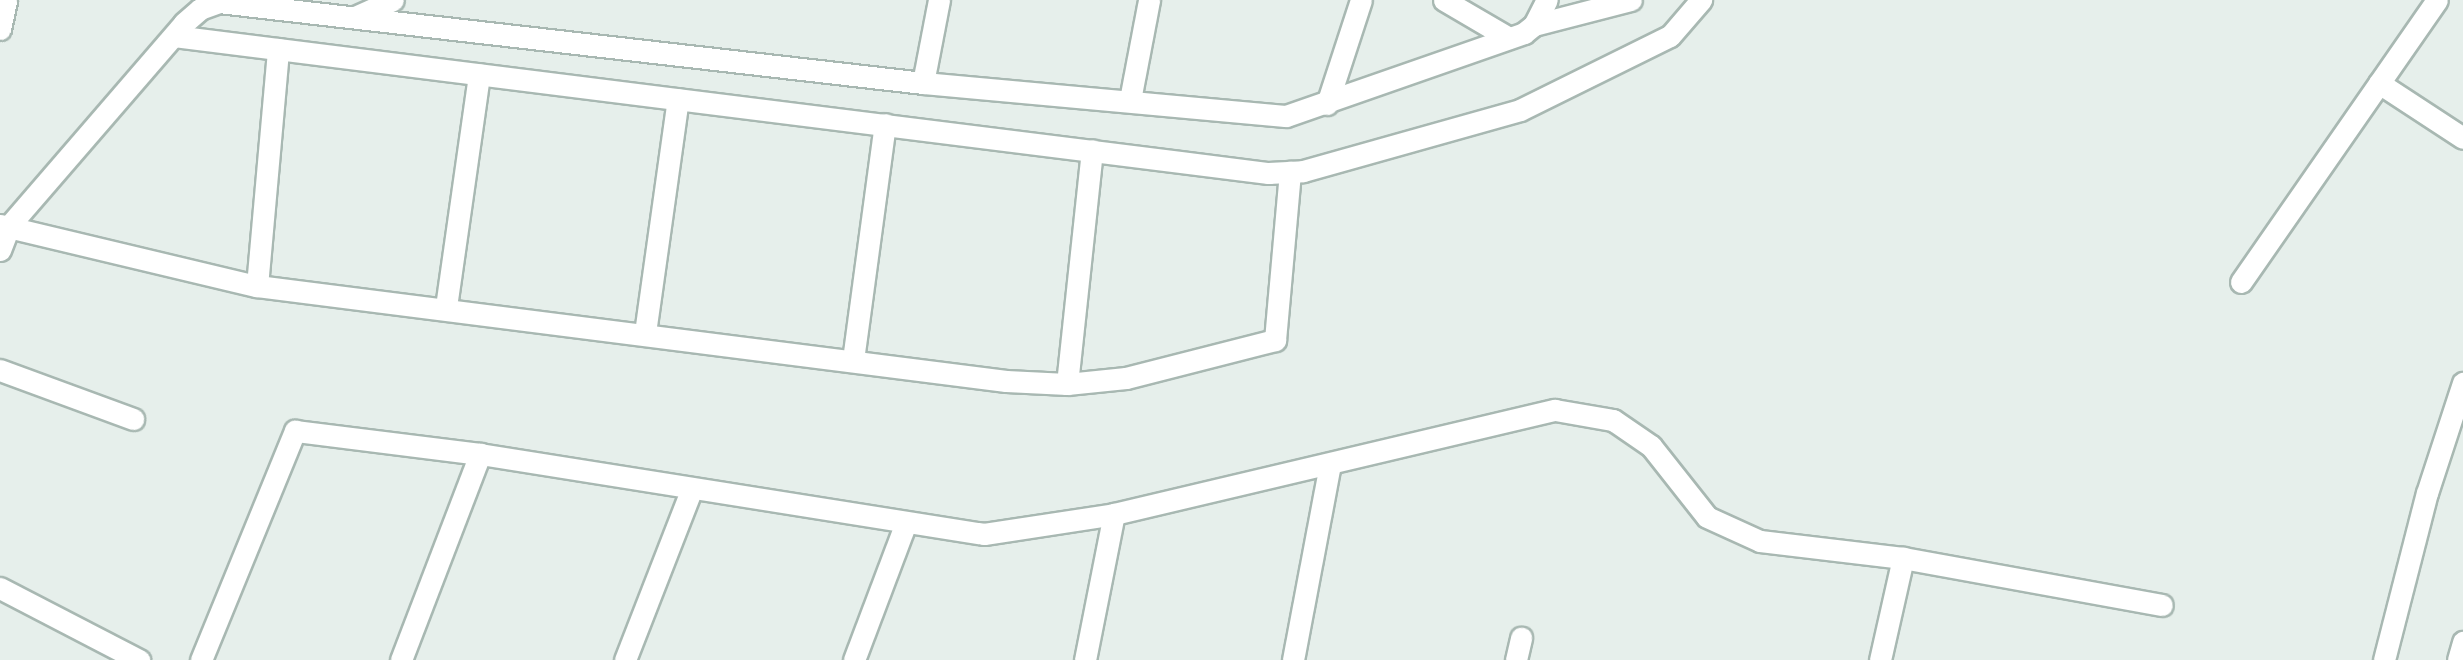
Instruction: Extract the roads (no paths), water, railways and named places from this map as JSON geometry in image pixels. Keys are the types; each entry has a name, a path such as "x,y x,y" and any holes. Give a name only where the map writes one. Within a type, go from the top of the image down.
{"street":[{"path":"0,29 6,0"},
{"path":"355,17 393,0"},
{"path":"923,83 939,0"},
{"path":"1130,100 1149,0"},
{"path":"1327,104 1361,0"},
{"path":"1444,0 1509,38"},
{"path":"1534,25 1547,0"},
{"path":"0,250 5,225 174,36 200,9 219,2 923,83 1286,116 1327,104 1509,38 1534,25 1631,0"},
{"path":"174,36 1268,173 1290,172 1520,110 1670,36 1701,0"},
{"path":"2241,282 2437,0"},
{"path":"257,286 278,49"},
{"path":"446,307 479,74"},
{"path":"2379,83 2463,138"},
{"path":"645,333 678,99"},
{"path":"853,360 885,124"},
{"path":"1068,384 1091,150"},
{"path":"5,225 257,286 446,307 1006,381 1068,384 1126,378 1275,340 1290,172"},
{"path":"0,370 133,419"},
{"path":"2384,660 2427,493 2463,383"},
{"path":"201,660 295,431 480,454 905,525 984,534 1114,514 1555,410 1613,420 1651,446 1707,517 1760,541 1903,558 2162,605"},
{"path":"401,660 480,454"},
{"path":"1293,660 1331,464"},
{"path":"625,660 691,491"},
{"path":"1086,660 1114,514"},
{"path":"854,660 905,525"},
{"path":"1880,660 1903,558"},
{"path":"0,588 139,660"},
{"path":"1516,660 1521,638"},
{"path":"2458,660 2463,642"}]}
